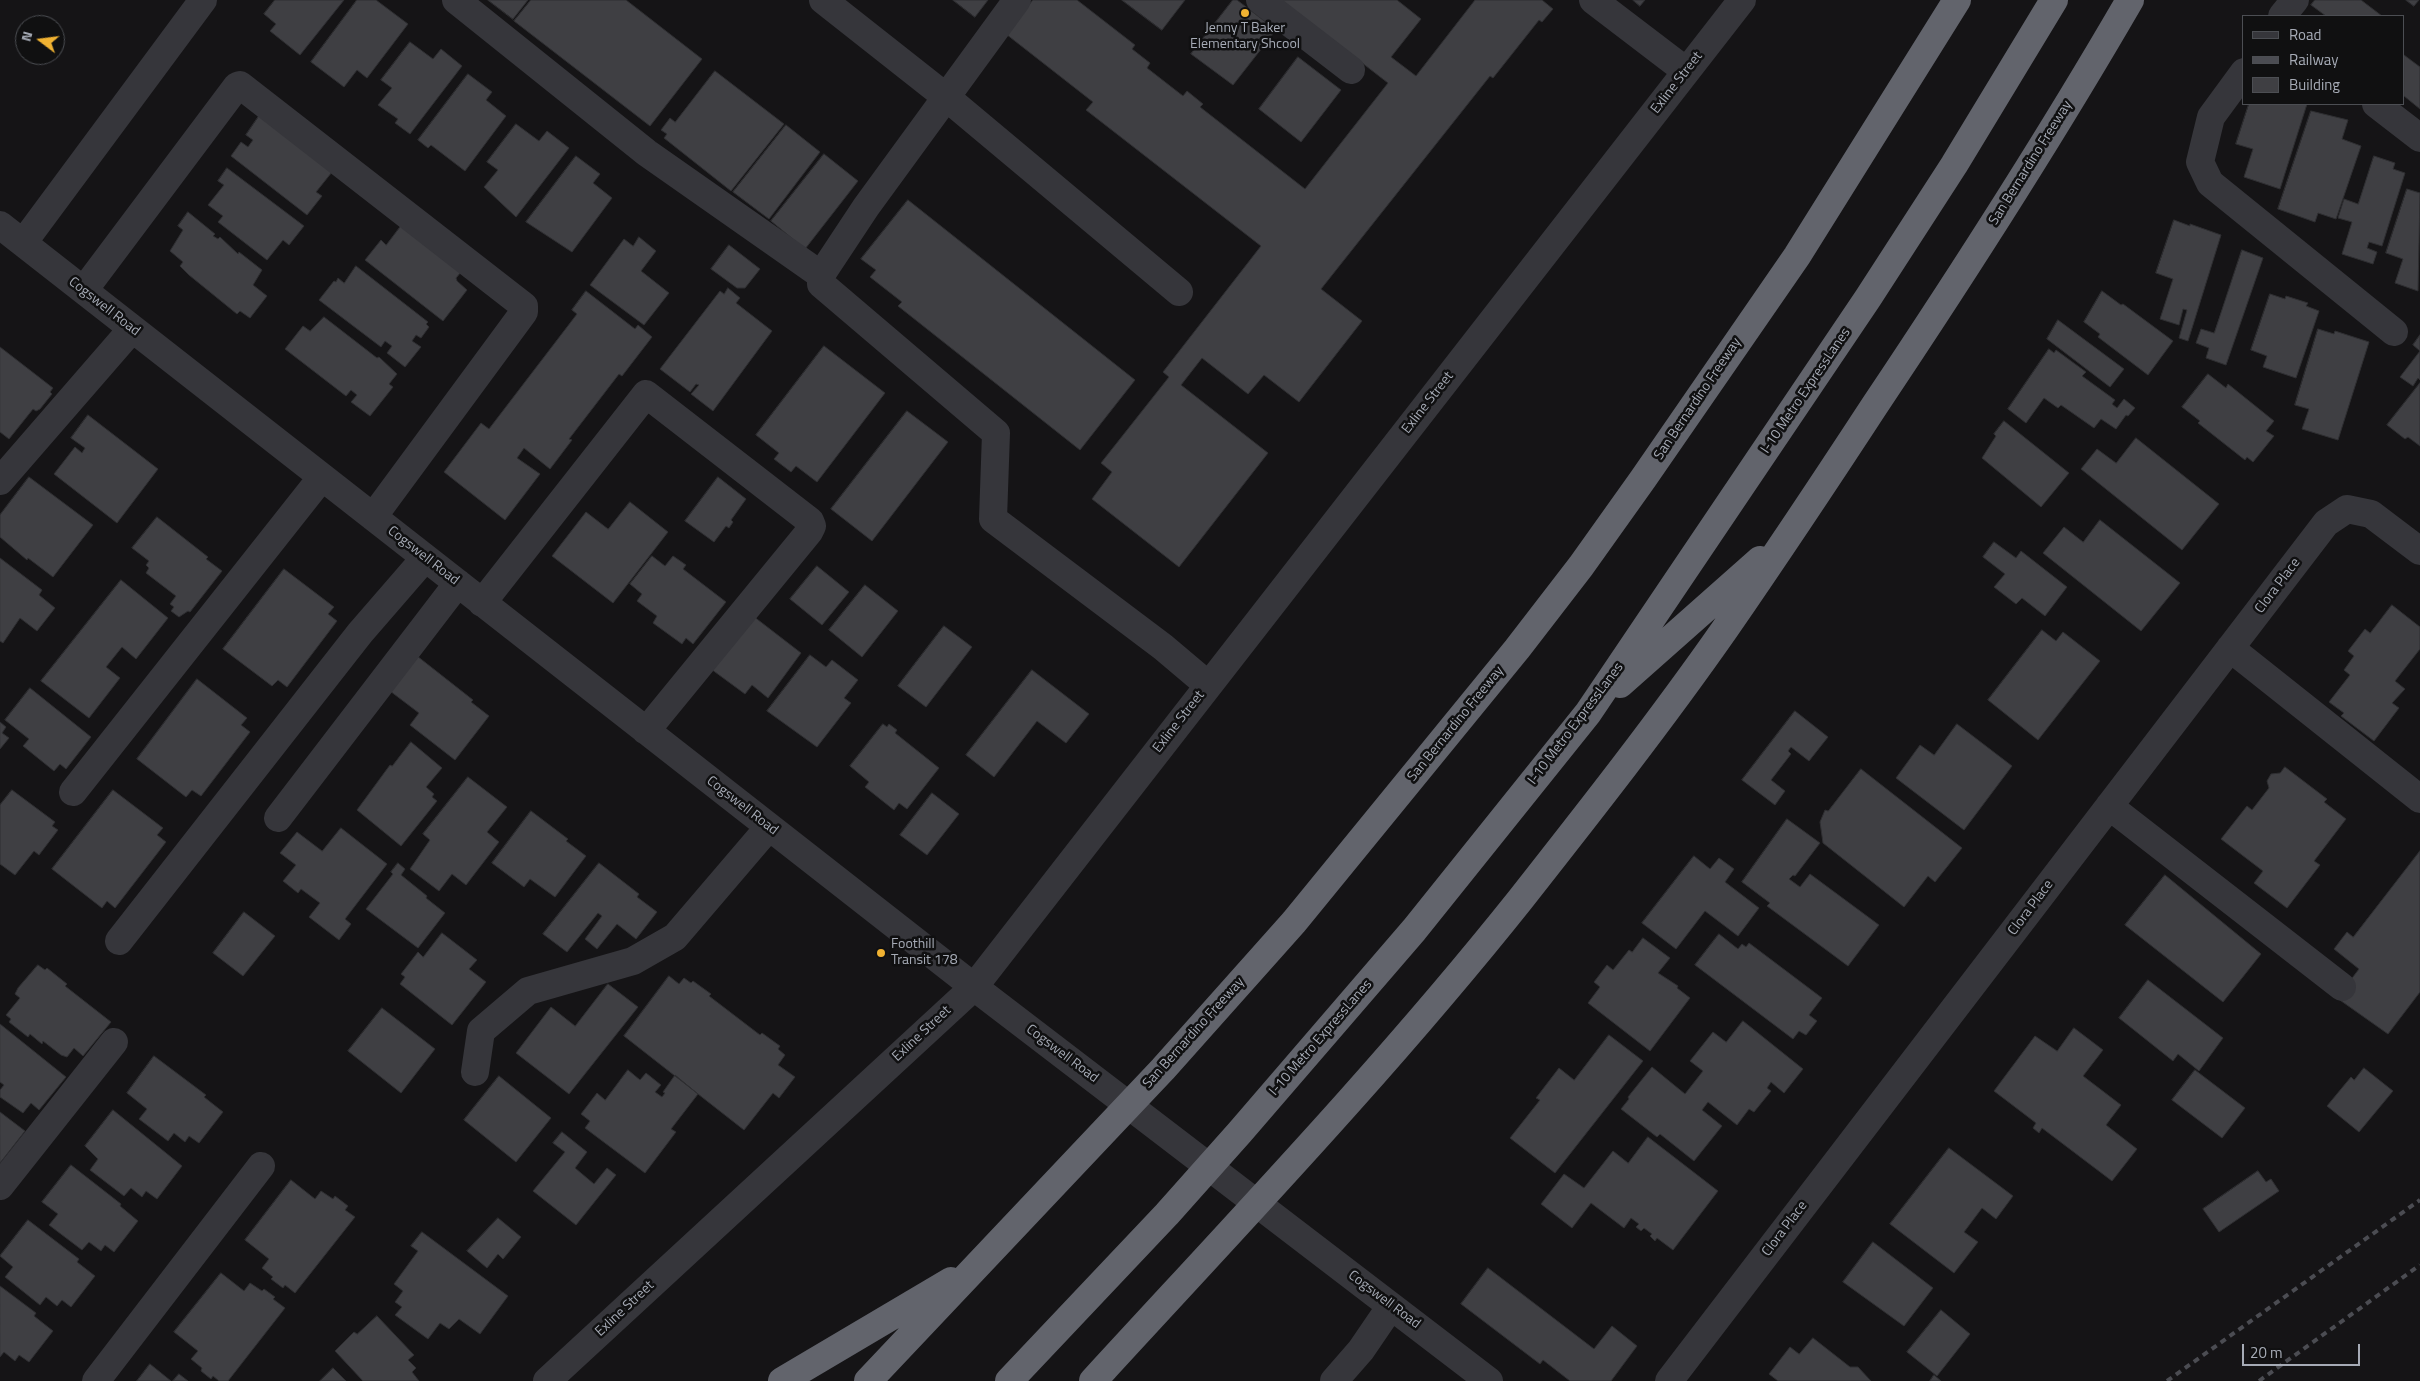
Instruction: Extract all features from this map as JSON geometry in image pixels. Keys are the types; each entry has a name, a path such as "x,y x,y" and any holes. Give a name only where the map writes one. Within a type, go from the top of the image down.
{"highway":[{"name":"San Bernardino Freeway","path":"868,1381 1163,1069 1306,907 1423,766 1580,566 1797,256 1958,0"},
{"name":"I-10 Metro ExpressLanes","path":"1009,1381 1167,1214 1240,1132 1414,930 1588,713 1868,298 1954,165 2054,0"},
{"name":"San Bernardino Freeway","path":"1093,1381 1289,1169 1415,1025 1518,902 1623,767 1723,632 1792,530 2069,105 2130,0"},
{"path":"1588,713 1792,530"},
{"path":"782,1381 980,1264"}],"street":[{"path":"23,243 203,0"},
{"path":"456,0 647,153 820,275 822,284 996,433 993,520 1163,648 1208,685"},
{"path":"823,0 946,97 1179,292"},
{"path":"820,275 866,207 1017,0"},
{"path":"1260,0 1351,70"},
{"path":"1593,0 1686,71"},
{"name":"Exline Street","path":"547,1381 974,987 1742,0"},
{"path":"2283,15 2295,0"},
{"path":"2242,75 2211,117 2200,162 2210,183 2394,332"},
{"path":"84,290 237,86 240,85 508,293 524,306 524,312 373,516"},
{"path":"2377,105 2420,138"},
{"name":"Cogswell Road","path":"0,225 974,987 1489,1381"},
{"path":"0,481 132,329"},
{"path":"482,603 646,394 810,521 812,526 809,532 646,731"},
{"path":"73,792 322,477"},
{"name":"Clora Place","path":"1669,1381 2326,523 2347,509 2371,514 2420,552"},
{"path":"119,941 360,633 425,558"},
{"path":"278,818 458,583"},
{"path":"2230,648 2420,799"},
{"path":"2109,806 2342,987"},
{"path":"475,1072 481,1032 528,991 633,961 675,938 769,827"},
{"path":"0,1186 114,1042"},
{"path":"96,1381 261,1166"},
{"path":"1334,1381 1360,1350 1391,1306"}],"building":[{"path":"275,0 344,0 300,55 270,31 276,24 264,14"},
{"path":"357,0 376,0 408,24 367,78 357,70 344,87 311,62"},
{"path":"488,0 528,0 513,19"},
{"path":"531,0 626,0 702,59 650,126 514,21"},
{"path":"953,0 988,0 975,17"},
{"path":"1033,0 1077,0 1135,45 1132,49 1150,63 1147,68 1183,96 1187,91 1203,104 1200,107 1305,189 1388,83 1281,0 1397,0 1421,19 1391,57 1416,76 1475,0 1542,0 1553,9 1542,22 1539,20 1493,78 1490,76 1321,289 1362,321 1299,402 1264,375 1248,394 1202,358 1181,385 1268,453 1179,567 1092,499 1112,472 1101,463 1169,377 1163,372 1261,246 1086,110 1093,102 1006,34"},
{"path":"1122,0 1185,0 1162,30"},
{"path":"1233,0 1237,0 1276,30 1233,85 1191,54"},
{"path":"1633,0 1645,0 1640,6"},
{"path":"2315,0 2361,0 2381,15 2325,15 2311,5"},
{"path":"2406,0 2419,0 2414,6"},
{"path":"410,42 433,59 441,49 462,66 410,134 395,123 398,119 378,105 392,88 381,80"},
{"path":"2405,56 2420,67 2420,109 2405,97"},
{"path":"1298,57 1341,90 1301,142 1259,109"},
{"path":"715,71 784,124 731,191 664,138 667,134 661,130 670,118 675,122"},
{"path":"468,74 492,92 486,100 506,116 465,171 431,145 428,148 418,140"},
{"path":"2249,105 2307,105 2280,189 2244,177 2253,149 2236,144"},
{"path":"2311,111 2348,120 2342,139 2361,146 2336,219 2318,213 2315,222 2278,209"},
{"path":"259,116 332,172 316,192 322,196 307,215 231,156 241,142 248,147 253,140 246,135"},
{"path":"516,124 539,141 547,131 569,148 516,217 484,187 498,170 487,162"},
{"path":"786,125 820,152 769,219 733,192"},
{"path":"824,154 858,181 805,249 771,221"},
{"path":"576,156 600,174 593,183 612,198 572,252 526,222"},
{"path":"2374,156 2395,163 2393,169 2405,173 2382,246 2369,242 2367,248 2377,252 2373,264 2342,254 2352,222 2338,218 2344,199 2358,204"},
{"path":"227,168 304,226 289,245 283,240 267,260 218,222 223,216 208,205 224,185 218,181"},
{"path":"2407,189 2420,193 2418,291 2395,283 2403,259 2386,253"},
{"path":"908,200 1135,380 1080,450 898,306 902,302 870,277 876,270 861,259"},
{"path":"188,212 215,234 213,236 218,239 220,237 238,254 239,252 262,270 253,285 267,296 250,318 240,311 237,314 189,275 180,266 183,262 170,251 183,230 178,226"},
{"path":"2174,220 2221,235 2188,341 2179,338 2187,310 2183,309 2179,325 2160,319 2173,279 2156,273"},
{"path":"401,226 461,272 456,278 457,281 467,290 443,321 365,260 381,240 386,245"},
{"path":"639,237 656,251 641,271 669,293 644,325 590,285 624,239 633,246"},
{"path":"729,245 760,269 745,288 737,288 711,269"},
{"path":"2242,250 2263,258 2226,365 2206,358 2209,348 2196,343 2201,329 2214,333"},
{"path":"356,266 428,322 426,324 429,327 421,338 416,335 412,341 421,347 405,367 387,353 392,346 385,341 381,347 319,300 338,278 344,283"},
{"path":"728,288 740,298 736,303 772,331 713,411 691,394 699,385 696,384 690,392 660,369 720,291 724,294"},
{"path":"586,291 635,329 638,325 652,337 622,376 619,374 569,439 572,440 550,469 524,448 517,458 540,474 505,520 444,472 481,423 489,429 577,314 572,310"},
{"path":"2102,291 2173,341 2148,375 2098,337 2100,334 2084,322"},
{"path":"2270,294 2285,299 2286,296 2308,303 2306,306 2319,311 2296,378 2263,367 2267,356 2251,350"},
{"path":"324,317 377,358 379,357 397,374 389,384 393,387 370,416 351,402 357,395 351,390 346,396 285,349 303,326 310,331"},
{"path":"2058,320 2124,369 2110,387 2047,339"},
{"path":"2318,329 2334,334 2335,331 2369,342 2338,440 2302,429 2309,409 2295,405"},
{"path":"2420,335 2420,351 2413,345"},
{"path":"824,346 885,393 817,482 796,466 791,472 774,459 779,453 756,435"},
{"path":"0,347 53,388 50,392 52,394 40,409 36,411 33,409 9,439 0,432"},
{"path":"2049,349 2054,353 2056,350 2086,372 2082,376 2115,400 2112,404 2117,408 2124,399 2135,408 2128,416 2126,415 2116,429 2101,419 2094,428 2061,405 2058,408 2044,398 2026,423 2008,409"},
{"path":"2420,351 2420,380 2418,378 2413,386 2400,377"},
{"path":"2208,374 2226,388 2228,384 2274,421 2266,431 2274,436 2253,462 2247,457 2245,460 2198,423 2200,421 2182,407"},
{"path":"2420,383 2420,446 2408,437 2405,439 2387,425"},
{"path":"907,411 948,442 872,541 831,509"},
{"path":"88,415 158,469 117,523 54,474 75,447 82,453 85,448 71,438"},
{"path":"2004,421 2069,473 2041,507 1982,458 1996,436 1994,434"},
{"path":"2136,438 2219,504 2182,550 2081,469 2097,449 2116,463"},
{"path":"29,477 93,525 53,577 28,558 27,560 0,537 0,515"},
{"path":"718,477 746,499 731,520 733,522 729,528 726,526 714,542 685,521"},
{"path":"630,502 668,532 613,603 552,556 586,512 608,529"},
{"path":"157,517 208,557 206,559 222,571 190,612 188,611 179,617 171,611 174,607 170,604 176,596 146,573 149,568 146,565 149,561 132,548"},
{"path":"2100,520 2180,583 2141,631 2043,553 2064,527 2083,542"},
{"path":"1994,542 2016,558 2021,551 2067,587 2045,616 2022,598 2016,604 1994,587 2005,574 1983,557"},
{"path":"652,556 665,566 673,556 686,565 683,569 726,602 693,644 686,638 682,644 653,623 657,616 637,601 642,594 630,584"},
{"path":"0,558 42,590 39,595 55,608 37,631 20,618 3,643 0,641"},
{"path":"817,566 849,592 822,625 790,599"},
{"path":"284,569 334,607 328,614 337,621 287,687 278,680 272,686 223,649"},
{"path":"121,580 168,618 136,659 122,647 106,667 120,678 89,718 41,681"},
{"path":"865,585 898,611 862,657 829,630"},
{"path":"2392,605 2420,627 2420,649 2395,681 2405,689 2392,703 2399,708 2374,741 2341,716 2344,713 2329,702 2350,675 2344,670 2354,656 2348,651 2365,629 2370,633"},
{"path":"753,616 801,653 768,698 752,685 745,694 711,669"},
{"path":"944,626 972,647 926,707 898,686"},
{"path":"2042,630 2056,641 2063,632 2100,661 2038,740 1988,700"},
{"path":"810,655 826,667 832,660 858,680 844,698 851,703 817,747 767,711"},
{"path":"417,656 473,700 471,702 489,716 455,760 410,725 419,713 390,691"},
{"path":"1032,670 1089,714 1066,743 1037,721 994,777 966,755"},
{"path":"197,679 247,718 241,725 250,732 201,796 192,790 186,797 137,759"},
{"path":"30,688 91,737 66,769 60,764 54,771 23,746 29,739 5,720"},
{"path":"1795,711 1828,737 1809,761 1791,747 1788,751 1791,754 1771,780 1785,791 1775,805 1742,780"},
{"path":"0,722 6,727 2,733 9,738 0,749"},
{"path":"883,724 887,727 889,724 897,730 895,733 939,768 907,809 899,803 894,810 865,787 869,782 850,766"},
{"path":"1957,724 2012,766 1964,830 1896,778 1920,745 1934,755"},
{"path":"411,742 442,768 426,787 434,794 432,797 437,801 401,846 357,810 390,765 392,766"},
{"path":"2285,767 2327,799 2324,802 2346,819 2314,861 2320,865 2287,908 2254,883 2263,871 2221,839 2247,806 2252,810 2269,788 2267,781 2271,774 2280,773"},
{"path":"1861,769 1962,848 1935,882 1928,876 1904,907 1823,843 1820,822 1825,810 1828,811"},
{"path":"468,777 507,807 487,832 499,842 466,885 452,874 439,891 410,869 430,840 423,834"},
{"path":"12,790 55,822 52,826 58,830 39,855 34,851 15,875 0,864 0,805"},
{"path":"113,790 163,828 157,835 166,842 115,908 107,901 102,908 52,869"},
{"path":"932,793 959,814 927,855 900,835"},
{"path":"531,811 568,839 566,841 586,856 555,897 530,879 524,887 492,863"},
{"path":"1787,819 1820,843 1795,876 1793,875 1789,879 1800,887 1810,874 1879,925 1848,966 1767,906 1770,903 1742,882"},
{"path":"341,828 387,864 345,919 351,924 339,940 309,917 320,903 301,889 298,893 283,881 296,865 280,853 297,832 322,851"},
{"path":"2420,851 2420,992 2388,1034 2337,998 2359,969 2334,949 2347,932 2353,937"},
{"path":"1694,856 1710,869 1719,858 1734,869 1725,882 1759,908 1738,936 1705,911 1676,949 1642,923"},
{"path":"398,863 405,869 401,875 445,913 418,948 366,909 393,874 391,872"},
{"path":"599,863 639,894 637,897 657,912 636,939 617,924 597,949 585,939 602,916 598,913 567,952 543,934"},
{"path":"2165,875 2261,954 2223,1002 2125,925"},
{"path":"244,912 275,936 243,976 213,953"},
{"path":"442,933 477,960 469,969 486,982 452,1025 400,984 405,977 401,974 418,952 423,957"},
{"path":"1719,934 1738,949 1742,944 1746,947 1749,943 1822,998 1809,1015 1817,1021 1806,1035 1799,1031 1793,1039 1695,965"},
{"path":"1643,938 1670,958 1658,973 1678,986 1677,988 1690,998 1650,1051 1588,1003 1600,987 1594,982 1607,965 1613,970 1629,950 1632,952"},
{"path":"38,965 45,970 47,968 67,984 65,986 111,1022 83,1056 74,1048 67,1057 61,1055 43,1041 42,1044 30,1034 28,1037 9,1022 11,1019 6,1015 20,998 15,994 18,988"},
{"path":"669,976 679,984 684,978 691,983 693,981 711,994 709,996 760,1035 762,1033 780,1046 778,1049 785,1055 778,1065 795,1077 779,1098 773,1093 744,1130 624,1036"},
{"path":"2148,980 2223,1038 2199,1071 2178,1054 2173,1061 2119,1018"},
{"path":"608,984 638,1007 569,1094 516,1053 551,1007 575,1026"},
{"path":"382,1008 435,1049 401,1093 348,1051"},
{"path":"1743,1021 1803,1069 1784,1093 1771,1082 1767,1088 1771,1091 1754,1112 1749,1109 1737,1125 1708,1102 1702,1110 1722,1126 1694,1161 1660,1134 1657,1137 1621,1109 1652,1067 1685,1094 1703,1071 1690,1061 1713,1032 1726,1042"},
{"path":"0,1024 66,1077 39,1110 31,1103 23,1113 0,1097 0,1090 4,1085 0,1082"},
{"path":"2074,1028 2103,1050 2083,1076 2121,1105 2106,1125 2137,1149 2112,1181 2042,1128 2039,1133 2033,1128 2036,1123 1994,1091 2035,1036 2057,1051"},
{"path":"1609,1035 1643,1061 1555,1173 1510,1138 1540,1100 1536,1098 1559,1068 1574,1080"},
{"path":"154,1056 206,1095 204,1097 223,1112 199,1143 189,1136 185,1142 174,1133 168,1141 139,1119 147,1109 127,1093"},
{"path":"2364,1068 2393,1091 2359,1132 2327,1106 2351,1077 2354,1080"},
{"path":"628,1070 640,1080 646,1073 661,1085 655,1092 662,1097 665,1093 663,1092 675,1075 698,1094 671,1129 676,1132 645,1173 585,1128 590,1121 581,1114 597,1093 605,1100"},
{"path":"2195,1070 2245,1108 2222,1138 2172,1100"},
{"path":"499,1076 551,1118 516,1162 464,1120"},
{"path":"113,1110 182,1166 157,1199 146,1191 142,1197 131,1188 124,1196 90,1170 98,1159 85,1146"},
{"path":"0,1112 25,1131 0,1163"},
{"path":"562,1132 587,1152 575,1168 594,1184 607,1168 616,1175 576,1225 533,1191 565,1152 553,1143"},
{"path":"1648,1137 1718,1191 1673,1250 1657,1238 1655,1241 1650,1236 1652,1234 1644,1228 1641,1231 1636,1227 1639,1224 1631,1218 1624,1228 1591,1203 1572,1228 1541,1204 1564,1174 1584,1188 1613,1151 1628,1163"},
{"path":"1949,1148 2013,1196 1996,1219 1982,1208 1964,1232 1978,1242 1954,1273 1890,1224"},
{"path":"71,1165 121,1204 120,1206 138,1221 114,1252 105,1245 101,1251 89,1242 82,1250 49,1225 58,1214 42,1202"},
{"path":"2258,1171 2266,1182 2271,1179 2279,1191 2219,1232 2203,1209"},
{"path":"291,1180 315,1199 321,1191 333,1199 335,1196 348,1206 345,1210 355,1217 295,1293 285,1285 283,1288 271,1279 273,1277 262,1268 269,1259 245,1240"},
{"path":"498,1218 521,1237 503,1259 498,1254 487,1268 467,1251"},
{"path":"28,1220 79,1259 77,1262 95,1276 71,1307 62,1300 57,1306 46,1297 40,1305 5,1277 13,1267 0,1256"},
{"path":"422,1232 508,1296 480,1334 459,1319 449,1329 440,1323 428,1339 395,1315 402,1307 395,1302 403,1291 394,1284 418,1251 411,1246"},
{"path":"1873,1242 1933,1288 1904,1326 1843,1282"},
{"path":"1488,1268 1594,1349 1612,1326 1637,1346 1611,1381 1570,1381 1543,1360 1540,1364 1461,1304"},
{"path":"221,1273 244,1291 250,1283 262,1291 264,1289 285,1308 228,1381 219,1381 213,1376 211,1379 201,1371 202,1368 191,1359 198,1351 174,1332"},
{"path":"0,1286 36,1313 34,1316 53,1331 29,1362 19,1355 15,1361 4,1352 0,1357"},
{"path":"1941,1310 1970,1334 1937,1376 1907,1352"},
{"path":"377,1316 414,1355 408,1360 416,1368 412,1372 419,1381 363,1381 335,1351 354,1332 357,1334"},
{"path":"1813,1338 1850,1367 1858,1367 1871,1381 1778,1381 1769,1374 1790,1347 1799,1354"},
{"path":"150,1364 171,1381 137,1381"},
{"path":"333,1368 346,1381 320,1381"},
{"path":"179,1374 188,1381 173,1381"},
{"path":"1934,1375 1941,1381 1930,1381"}],"railway":[{"path":"2167,1381 2420,1200"},
{"path":"2259,1381 2420,1265"}],"place":[{"name":"Jenny T Baker Elementary Shcool","path":"1245,13"},
{"name":"Foothill Transit 178","path":"881,953"}]}
